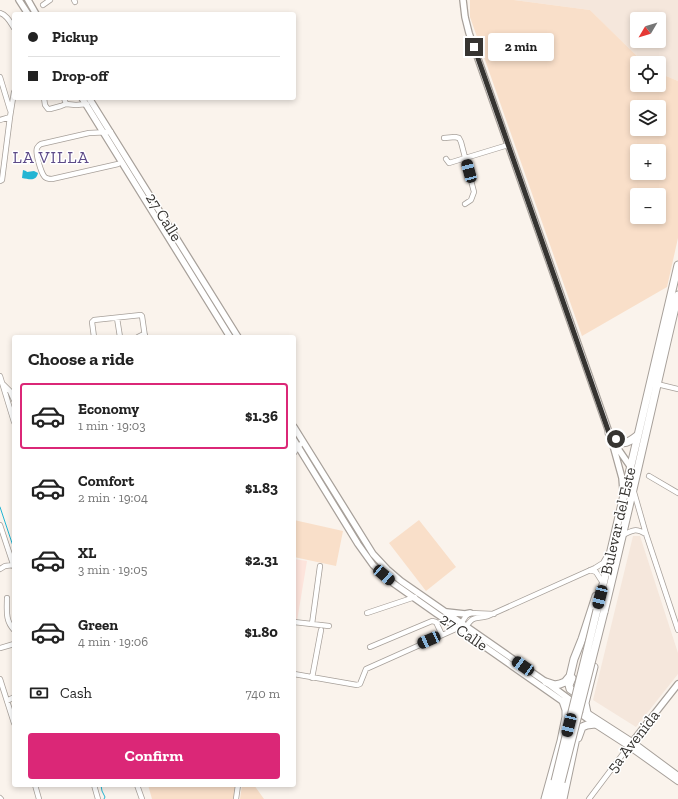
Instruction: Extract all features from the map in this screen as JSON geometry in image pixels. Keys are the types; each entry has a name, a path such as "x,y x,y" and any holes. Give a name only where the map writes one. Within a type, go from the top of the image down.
{"highway":[{"name":"Bulevar del Este","path":"600,611 623,535 636,476 649,391 678,265"},
{"name":"Bulevar del Este","path":"551,799 558,782 600,611 612,547 630,467 642,435 657,384 678,295"},
{"path":"610,435 624,443 642,435"},
{"path":"546,682 557,685 565,682 570,676 574,659 601,580 607,556 612,547"},
{"path":"587,713 585,703 609,602 617,556"},
{"path":"582,639 574,675 569,683 569,686 572,692 580,693 590,684"},
{"path":"545,799 566,716 563,701"},
{"path":"563,799 578,729 572,722 564,726"},
{"path":"574,752 582,727 595,724"},
{"name":"Bulevar del Este","path":"557,799 558,782"}],"main road":[{"name":"27 Calle","path":"587,713 678,781"},
{"name":"27 Calle","path":"595,724 630,744"},
{"path":"630,744 678,776"}],"street":[{"path":"19,0 27,12"},
{"path":"28,0 35,12"},
{"path":"43,5 50,0"},
{"path":"463,0 469,33 610,435 622,478 623,497"},
{"path":"0,13 4,14 12,25"},
{"path":"0,77 10,114"},
{"path":"0,181 2,180 13,100"},
{"path":"44,100 45,105 48,109 66,104 92,104"},
{"path":"65,100 66,104"},
{"name":"27 Calle","path":"83,100 227,335"},
{"name":"27 Calle","path":"90,100 237,335"},
{"path":"0,120 10,114"},
{"path":"101,130 105,124"},
{"path":"111,132 101,130 89,134 47,142 38,146 36,149 40,168 44,176 48,179 52,179 118,164"},
{"path":"444,138 455,137 459,138 462,142 474,192 471,200 465,204"},
{"path":"446,159 449,162 508,145"},
{"path":"154,215 161,213"},
{"path":"94,335 92,322 94,320 141,315 145,335"},
{"path":"117,318 120,335"},
{"path":"228,335 229,323"},
{"path":"0,376 12,416"},
{"path":"1,381 12,391"},
{"path":"657,384 678,389"},
{"name":"27 Calle","path":"296,430 378,570 393,583 437,614 462,627 546,682 587,713"},
{"path":"610,435 636,476"},
{"path":"296,450 303,442"},
{"name":"27 Calle","path":"296,443 358,544 401,581 595,724"},
{"path":"649,476 678,493"},
{"path":"633,489 646,534 678,630"},
{"path":"0,525 12,563"},
{"path":"623,535 635,530 646,534"},
{"path":"296,674 357,685 360,684 366,669 462,627 473,618 494,614 590,570 601,564 607,556"},
{"path":"0,569 5,566 12,566"},
{"path":"312,624 320,566"},
{"path":"378,570 385,567"},
{"path":"590,570 596,572 601,580"},
{"path":"367,614 420,595"},
{"path":"7,598 8,620 12,628"},
{"path":"445,612 494,614"},
{"path":"462,627 470,613"},
{"path":"370,647 432,621 436,622 442,635"},
{"path":"296,624 328,626"},
{"path":"312,678 321,630"},
{"path":"0,648 12,645"},
{"path":"0,679 12,717"},
{"name":"5a Avenida","path":"588,799 678,684"},
{"path":"7,701 12,698"},
{"path":"37,787 39,799"},
{"path":"95,787 98,799"},
{"path":"138,787 142,799"},
{"path":"236,799 238,787"}],"shaded area":[{"path":"470,0 514,0 590,10 637,56 630,56 630,92 666,92 666,76 678,81 678,238 667,287 582,336 470,17"},
{"path":"514,0 678,0 678,81 666,76 666,56 637,56 590,10"},
{"path":"296,520 343,531 336,566 296,557"},
{"path":"419,520 456,567 426,591 389,543"},
{"path":"633,536 640,536 678,653 678,674 636,727 593,700"},
{"path":"296,559 307,561 296,621"},
{"path":"149,787 236,787 234,799 152,799"},
{"path":"242,787 255,787 264,799 240,799"}],"water":[{"path":"23,170 38,173 34,179 22,178"}],"waterway":[{"path":"0,507 12,543"},
{"path":"101,787 105,797 104,799"}],"district":[{"name":"LA VILLA","path":"51,157"}],"route":[{"path":"474,47 609,433 616,439"}]}
